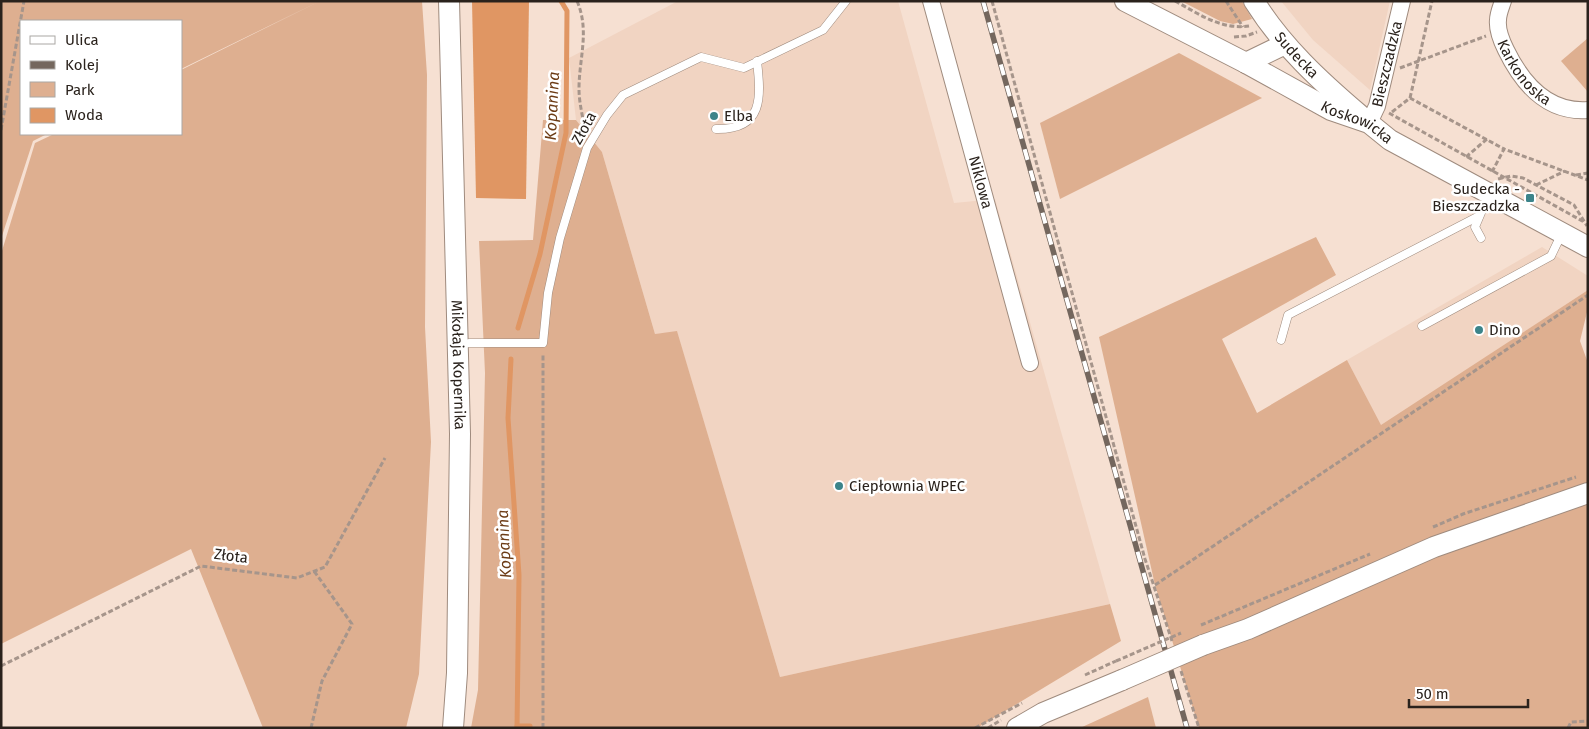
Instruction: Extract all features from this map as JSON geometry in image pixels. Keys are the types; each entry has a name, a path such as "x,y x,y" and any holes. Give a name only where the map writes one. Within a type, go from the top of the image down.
{"street":[{"name":"Mikołaja Kopernika","path":"449,1 458,346 459,552 457,673 453,728"},
{"name":"Niklowa","path":"932,1 1030,363"},
{"name":"Koskowicka","path":"1125,1 1246,63 1331,110 1379,114 1390,140 1588,247"},
{"name":"Bieszczadzka","path":"1379,114 1385,72 1402,1"},
{"name":"Karkonoska","path":"1503,1 1497,21 1502,42 1515,70 1531,90 1541,98 1580,111 1588,110"},
{"name":"Sudecka","path":"1259,9 1284,44 1322,82 1379,114"},
{"path":"1246,63 1284,44"},
{"path":"1017,728 1043,713 1203,645 1248,629 1434,547 1588,493"}],"lane":[{"name":"Złota","path":"544,343 548,293 560,238 587,148 607,115 623,95 702,58 744,68 823,30 846,1"},
{"path":"716,128 734,129 753,117 760,94 757,62"},
{"path":"1481,238 1475,227 1489,194"},
{"path":"1281,340 1288,315 1480,216"},
{"path":"1422,326 1551,256 1562,233"},
{"path":"458,346 469,343 544,343"}],"path":[{"path":"21,20 24,1"},
{"path":"578,1 583,15 584,45 579,89 587,148"},
{"path":"992,1 1172,644"},
{"path":"1174,1 1220,25 1235,28 1250,26 1259,9"},
{"path":"1226,1 1243,27"},
{"path":"1379,114 1410,98 1432,1"},
{"path":"1,130 20,23"},
{"path":"1385,72 1418,63 1500,30"},
{"path":"1410,98 1504,148 1588,180"},
{"path":"1379,114 1466,157 1588,223"},
{"path":"1466,157 1487,139"},
{"path":"1492,172 1504,148"},
{"path":"1536,185 1565,171"},
{"path":"1576,175 1588,173"},
{"path":"1154,585 1588,295"},
{"path":"543,728 544,343"},
{"name":"Złota","path":"1,666 201,566 296,578 326,567 385,458"},
{"path":"311,728 322,681 352,624 314,571"},
{"path":"1116,661 1186,632"},
{"path":"1178,662 1199,728"},
{"path":"1568,728 1571,722 1588,721"}],"shaded area":[{"path":"678,1 898,1 954,203 995,199 1110,604 780,677 677,332 655,334 602,152 576,120 569,58"},
{"path":"1281,1 1390,1 1370,90 1313,40"},
{"path":"1542,247 1588,276 1588,290 1381,426 1347,360"}],"green space":[{"path":"1,1 422,1 427,75 425,327 431,442 419,674 406,728 263,728 191,549 1,644 1,254 35,143 52,135 182,135 182,70 318,2 182,69 182,20 20,20 20,135 45,135 33,141 1,239"},
{"path":"1181,1 1242,1 1252,19 1233,24 1220,21"},
{"path":"1588,38 1588,92 1561,61"},
{"path":"1179,53 1262,98 1060,199 1040,123"},
{"path":"543,120 576,120 602,152 655,334 677,331 780,677 1110,604 1121,641 977,728 471,728 478,690 485,373 479,241 533,240"},
{"path":"1316,237 1336,275 1222,339 1257,413 1347,360 1381,425 1588,290 1588,308 1580,341 1588,363 1588,728 1199,728 1155,585 1099,337"},
{"path":"1148,697 1156,728 1080,728"}],"water":[{"path":"472,1 529,1 526,199 476,198"}],"waterway":[{"name":"Kopanina","path":"518,328 540,254 566,133 567,11 561,1"},
{"name":"Kopanina","path":"511,359 508,418 519,575 517,728"},
{"path":"517,726 530,726"}],"railway":[{"path":"983,1 1187,728"}],"place":[{"name":"Elba","path":"714,116"},
{"name":"Sudecka - Bieszczadzka","path":"1530,198"},
{"name":"Dino","path":"1479,330"},
{"name":"Ciepłownia WPEC","path":"839,486"}]}
